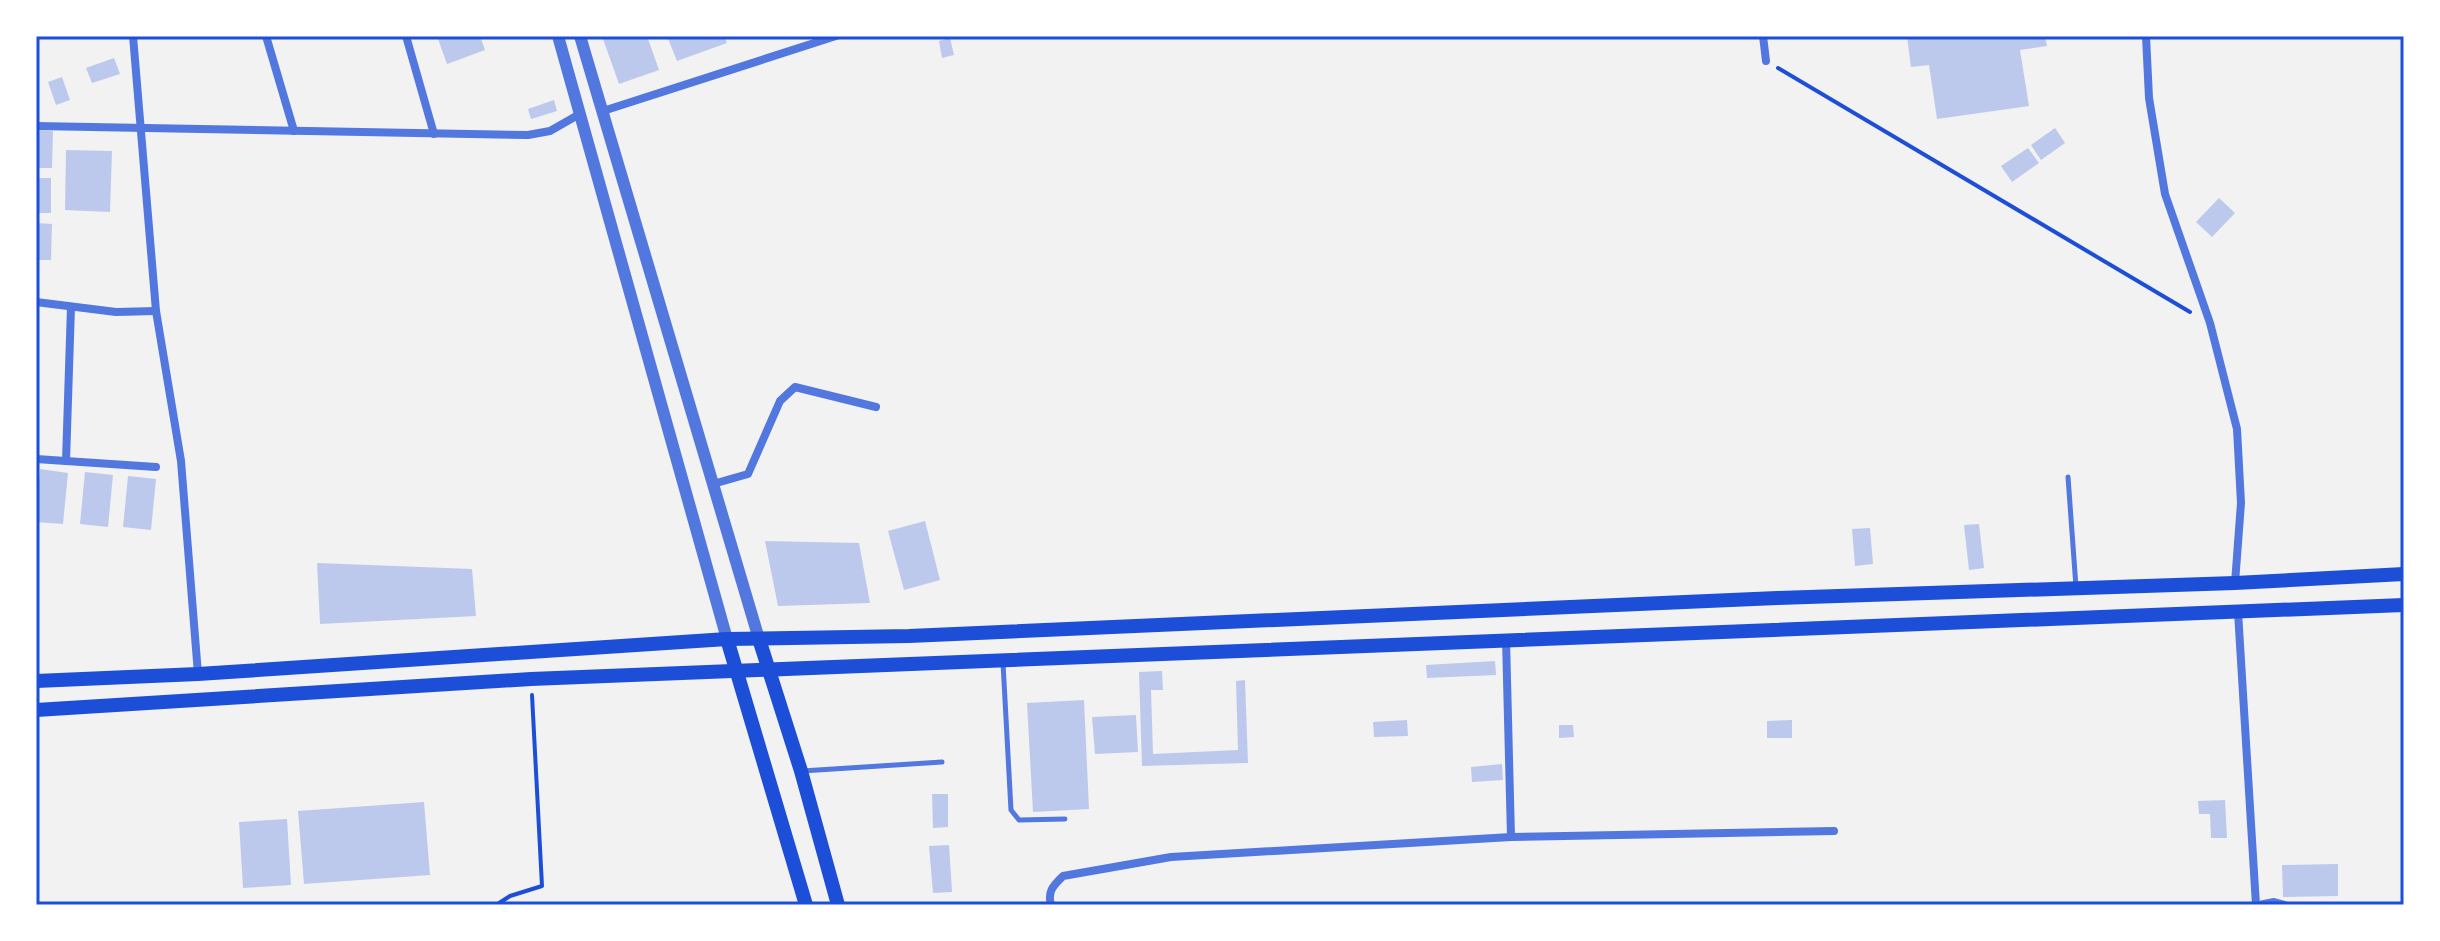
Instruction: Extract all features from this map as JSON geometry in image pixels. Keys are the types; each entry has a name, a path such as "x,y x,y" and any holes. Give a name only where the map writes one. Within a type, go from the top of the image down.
{"main road":[{"path":"36,681 198,674 727,639 909,636 2404,574"},
{"path":"36,710 531,679 2404,605"},
{"path":"727,639 806,905"},
{"path":"759,639 801,771 838,905"}],"street":[{"path":"133,36 156,311 181,461 198,674"},
{"path":"266,36 294,131"},
{"path":"406,36 434,134"},
{"path":"558,36 727,639"},
{"path":"580,36 759,639"},
{"path":"603,111 836,36"},
{"path":"1763,36 1766,61"},
{"path":"2146,36 2149,98 2165,194 2210,323 2237,429 2241,503 2235,583"},
{"path":"36,126 540,134 578,115"},
{"path":"36,302 116,312 156,311"},
{"path":"66,461 71,307"},
{"path":"713,484 748,474 780,401 795,387 876,407"},
{"path":"36,459 156,467"},
{"path":"2238,612 2258,905 2274,902 2285,905"},
{"path":"1506,639 1511,837"},
{"path":"1051,905 1051,887 1063,876 1158,859 1511,837 1834,831"}],"lane":[{"path":"2068,477 2076,588"},
{"path":"1003,662 1011,810 1019,820 1065,819"},
{"path":"801,771 942,762"}],"path":[{"path":"1766,61 2210,323"},
{"path":"496,905 510,896 542,886 532,705"}],"building":[{"path":"437,36 480,36 485,50 447,64"},
{"path":"602,36 647,36 659,70 619,84"},
{"path":"667,36 724,36 727,43 677,61"},
{"path":"1907,36 2045,36 2047,46 2020,50 2029,106 1937,119 1929,65 1911,67"},
{"path":"950,38 954,55 942,58 939,41"},
{"path":"114,58 120,74 92,83 86,68"},
{"path":"62,77 70,100 56,105 48,82"},
{"path":"554,100 557,111 531,119 528,109"},
{"path":"2055,128 2065,143 2041,160 2031,145"},
{"path":"36,130 53,131 52,168 36,168"},
{"path":"2028,148 2039,163 2012,182 2001,166"},
{"path":"66,150 112,151 110,212 65,210"},
{"path":"36,178 51,178 51,213 36,213"},
{"path":"2219,198 2235,213 2212,237 2196,222"},
{"path":"36,223 52,224 51,260 36,260"},
{"path":"40,469 68,473 63,524 36,522"},
{"path":"85,472 113,475 108,527 80,524"},
{"path":"128,476 156,479 151,530 123,527"},
{"path":"925,521 940,580 904,590 888,531"},
{"path":"1979,524 1984,568 1969,570 1964,525"},
{"path":"1870,528 1873,564 1855,566 1852,529"},
{"path":"765,541 859,543 870,603 778,606"},
{"path":"317,563 472,569 476,616 320,624"},
{"path":"1495,661 1496,675 1427,678 1426,665"},
{"path":"1162,671 1163,690 1151,690 1153,754 1238,750 1236,681 1245,680 1248,763 1142,766 1139,672"},
{"path":"1084,700 1089,809 1033,812 1027,703"},
{"path":"1136,715 1138,752 1095,754 1092,717"},
{"path":"1407,720 1408,736 1374,737 1373,722"},
{"path":"1792,720 1792,738 1767,738 1767,721"},
{"path":"1559,725 1573,725 1574,737 1559,738"},
{"path":"1502,764 1503,780 1472,782 1471,767"},
{"path":"932,794 948,794 948,827 933,828"},
{"path":"2225,800 2227,838 2211,838 2210,814 2199,814 2198,801"},
{"path":"424,802 430,875 304,884 298,811"},
{"path":"287,819 291,885 243,888 239,822"},
{"path":"949,845 952,892 933,893 929,846"},
{"path":"2338,864 2338,896 2283,897 2282,865"}]}
